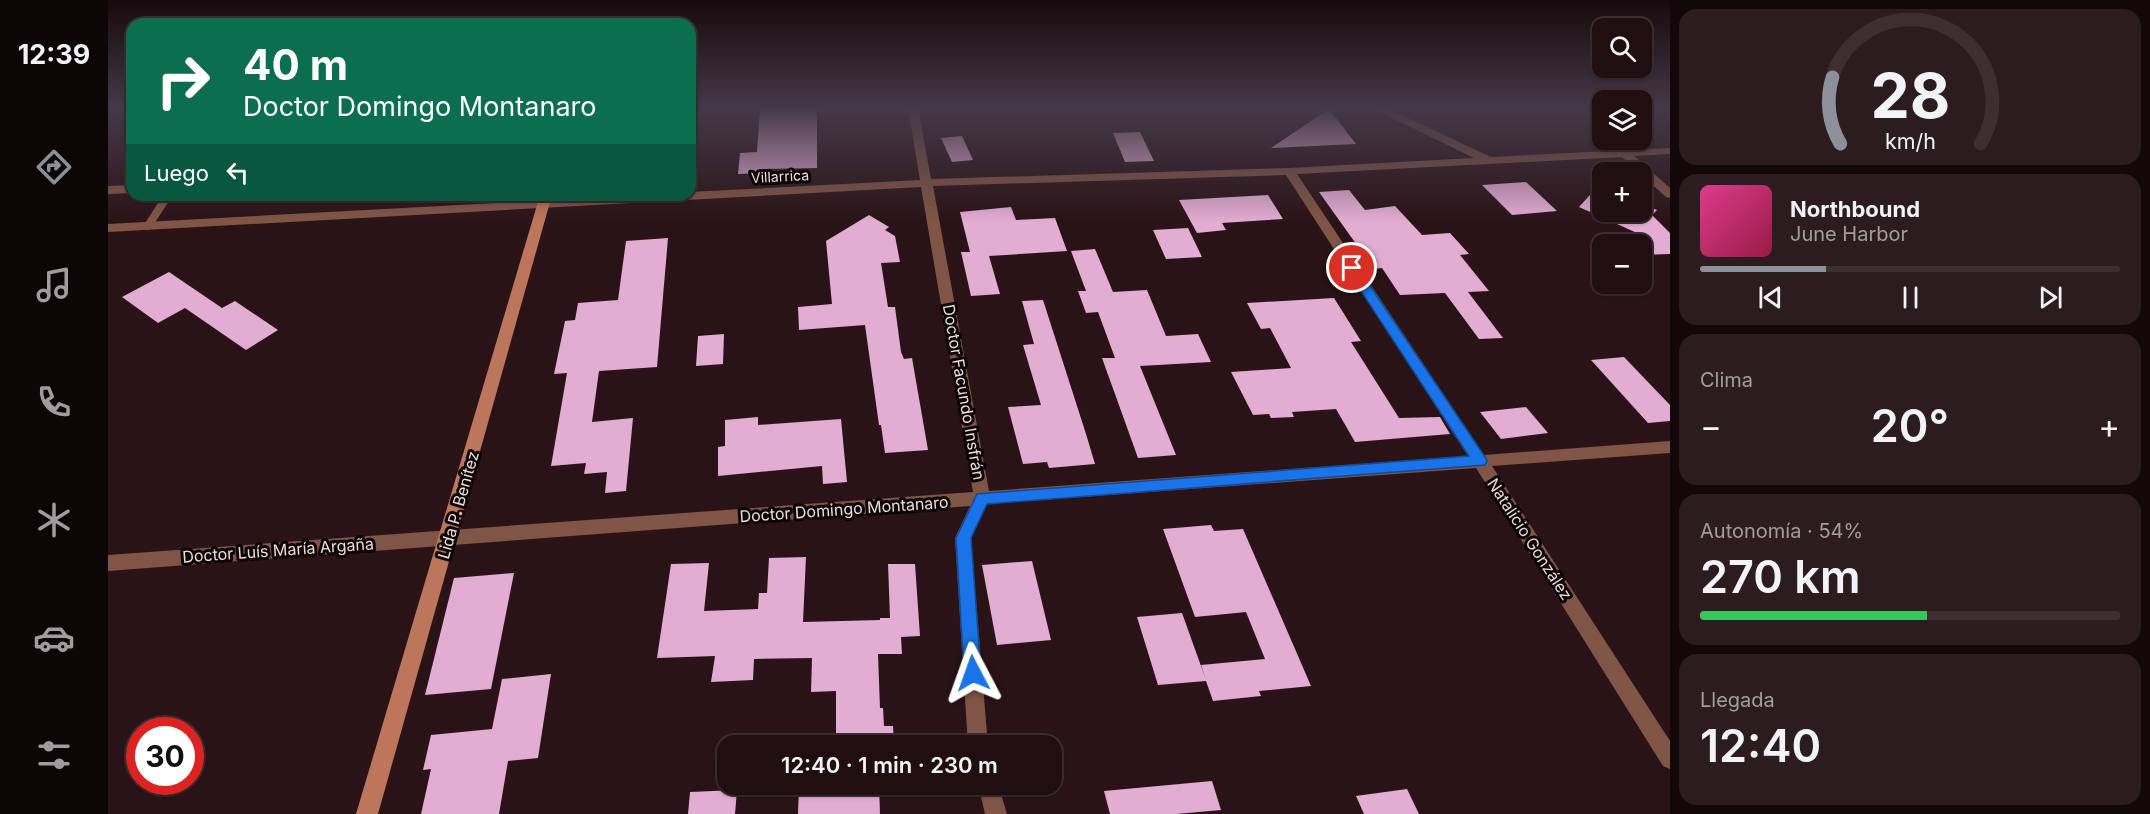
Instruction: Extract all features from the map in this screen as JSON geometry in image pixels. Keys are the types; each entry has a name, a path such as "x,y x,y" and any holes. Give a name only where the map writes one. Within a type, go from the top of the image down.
{"street":[{"name":"Doctor Facundo Insfrán","path":"920,146 982,498 963,538 977,735"},
{"path":"1459,146 1491,161"},
{"name":"Villarrica","path":"696,193 1289,171 1670,151"},
{"path":"1624,154 1670,194"},
{"name":"Natalicio González","path":"1289,171 1670,759"},
{"name":"Villarrica","path":"108,228 530,201"},
{"name":"Lida P. Benítez","path":"367,814 545,201"},
{"name":"Doctor Domingo Montanaro","path":"448,538 1670,447"},
{"name":"Doctor Luís María Argaña","path":"108,563 448,538"},
{"path":"991,795 996,814"}],"lane":[{"path":"108,190 126,189"},
{"path":"148,226 164,201"}],"building":[{"path":"757,146 817,146 817,168 763,169 763,173 738,174 740,153 757,152"},
{"path":"945,146 967,146 973,160 952,162"},
{"path":"1118,146 1147,146 1154,161 1125,162"},
{"path":"1274,146 1314,146 1271,148"},
{"path":"1526,182 1557,211 1512,215 1482,185"},
{"path":"1349,190 1365,210 1395,206 1422,235 1450,233 1469,254 1460,255 1489,291 1468,292 1503,338 1479,339 1445,293 1400,295 1382,268 1374,269 1319,192"},
{"path":"1592,193 1592,213 1579,207"},
{"path":"1268,195 1283,219 1222,223 1226,230 1197,233 1179,200"},
{"path":"1011,207 1016,220 1055,218 1067,251 989,256 1000,294 971,296 961,252 970,252 960,212"},
{"path":"869,215 889,227 885,230 895,236 900,262 881,263 888,307 895,307 901,352 904,359 912,358 928,450 885,453 865,325 799,330 798,307 832,304 826,241"},
{"path":"1652,215 1670,233 1670,254 1652,255 1652,234 1637,233 1612,222 1652,222"},
{"path":"1188,228 1202,257 1166,259 1153,230"},
{"path":"668,238 657,367 599,371 592,422 633,418 626,491 605,493 607,472 584,474 586,463 551,466 567,373 554,374 565,321 575,320 578,303 618,300 626,241"},
{"path":"1095,249 1113,292 1147,290 1166,336 1198,334 1211,362 1140,366 1176,455 1138,458 1102,358 1115,358 1098,312 1086,313 1078,291 1086,291 1071,251"},
{"path":"169,272 222,308 235,301 278,330 246,350 185,308 158,323 122,297"},
{"path":"1334,298 1361,341 1351,342 1399,418 1440,417 1450,434 1355,442 1336,409 1292,412 1294,417 1271,418 1269,414 1253,415 1231,372 1291,368 1270,328 1261,329 1247,303"},
{"path":"1043,300 1095,464 1049,468 1047,462 1023,464 1008,407 1041,405 1023,345 1034,344 1022,301"},
{"path":"724,334 723,364 696,366 698,336"},
{"path":"1624,357 1670,405 1670,421 1648,423 1591,360"},
{"path":"1526,407 1548,433 1501,439 1480,412"},
{"path":"758,417 758,425 841,419 847,482 823,484 822,466 718,476 718,447 725,446 725,420"},
{"path":"1211,525 1214,531 1243,529 1311,686 1259,691 1261,696 1213,701 1206,681 1158,685 1137,617 1182,613 1206,680 1201,665 1265,659 1246,612 1195,617 1163,529"},
{"path":"806,557 803,622 890,618 888,564 915,564 920,636 901,637 902,654 878,654 880,708 883,708 884,726 893,726 893,735 836,735 836,691 811,692 812,658 754,659 753,680 711,682 715,656 657,658 671,564 709,563 704,611 758,609 759,593 767,593 769,558"},
{"path":"1032,561 1051,640 997,645 982,565"},
{"path":"514,573 491,689 425,695 454,578"},
{"path":"551,674 538,758 508,761 499,814 421,814 431,769 423,770 431,735 492,729 502,679"},
{"path":"1212,781 1221,810 1176,814 1110,814 1104,791"},
{"path":"1407,789 1419,814 1364,814 1356,796"},
{"path":"717,791 717,795 737,795 735,814 688,814 690,792"},
{"path":"799,795 879,795 880,814 798,814"}],"route":[{"path":"973,673 963,538 982,498 1479,461 1352,268"}]}
